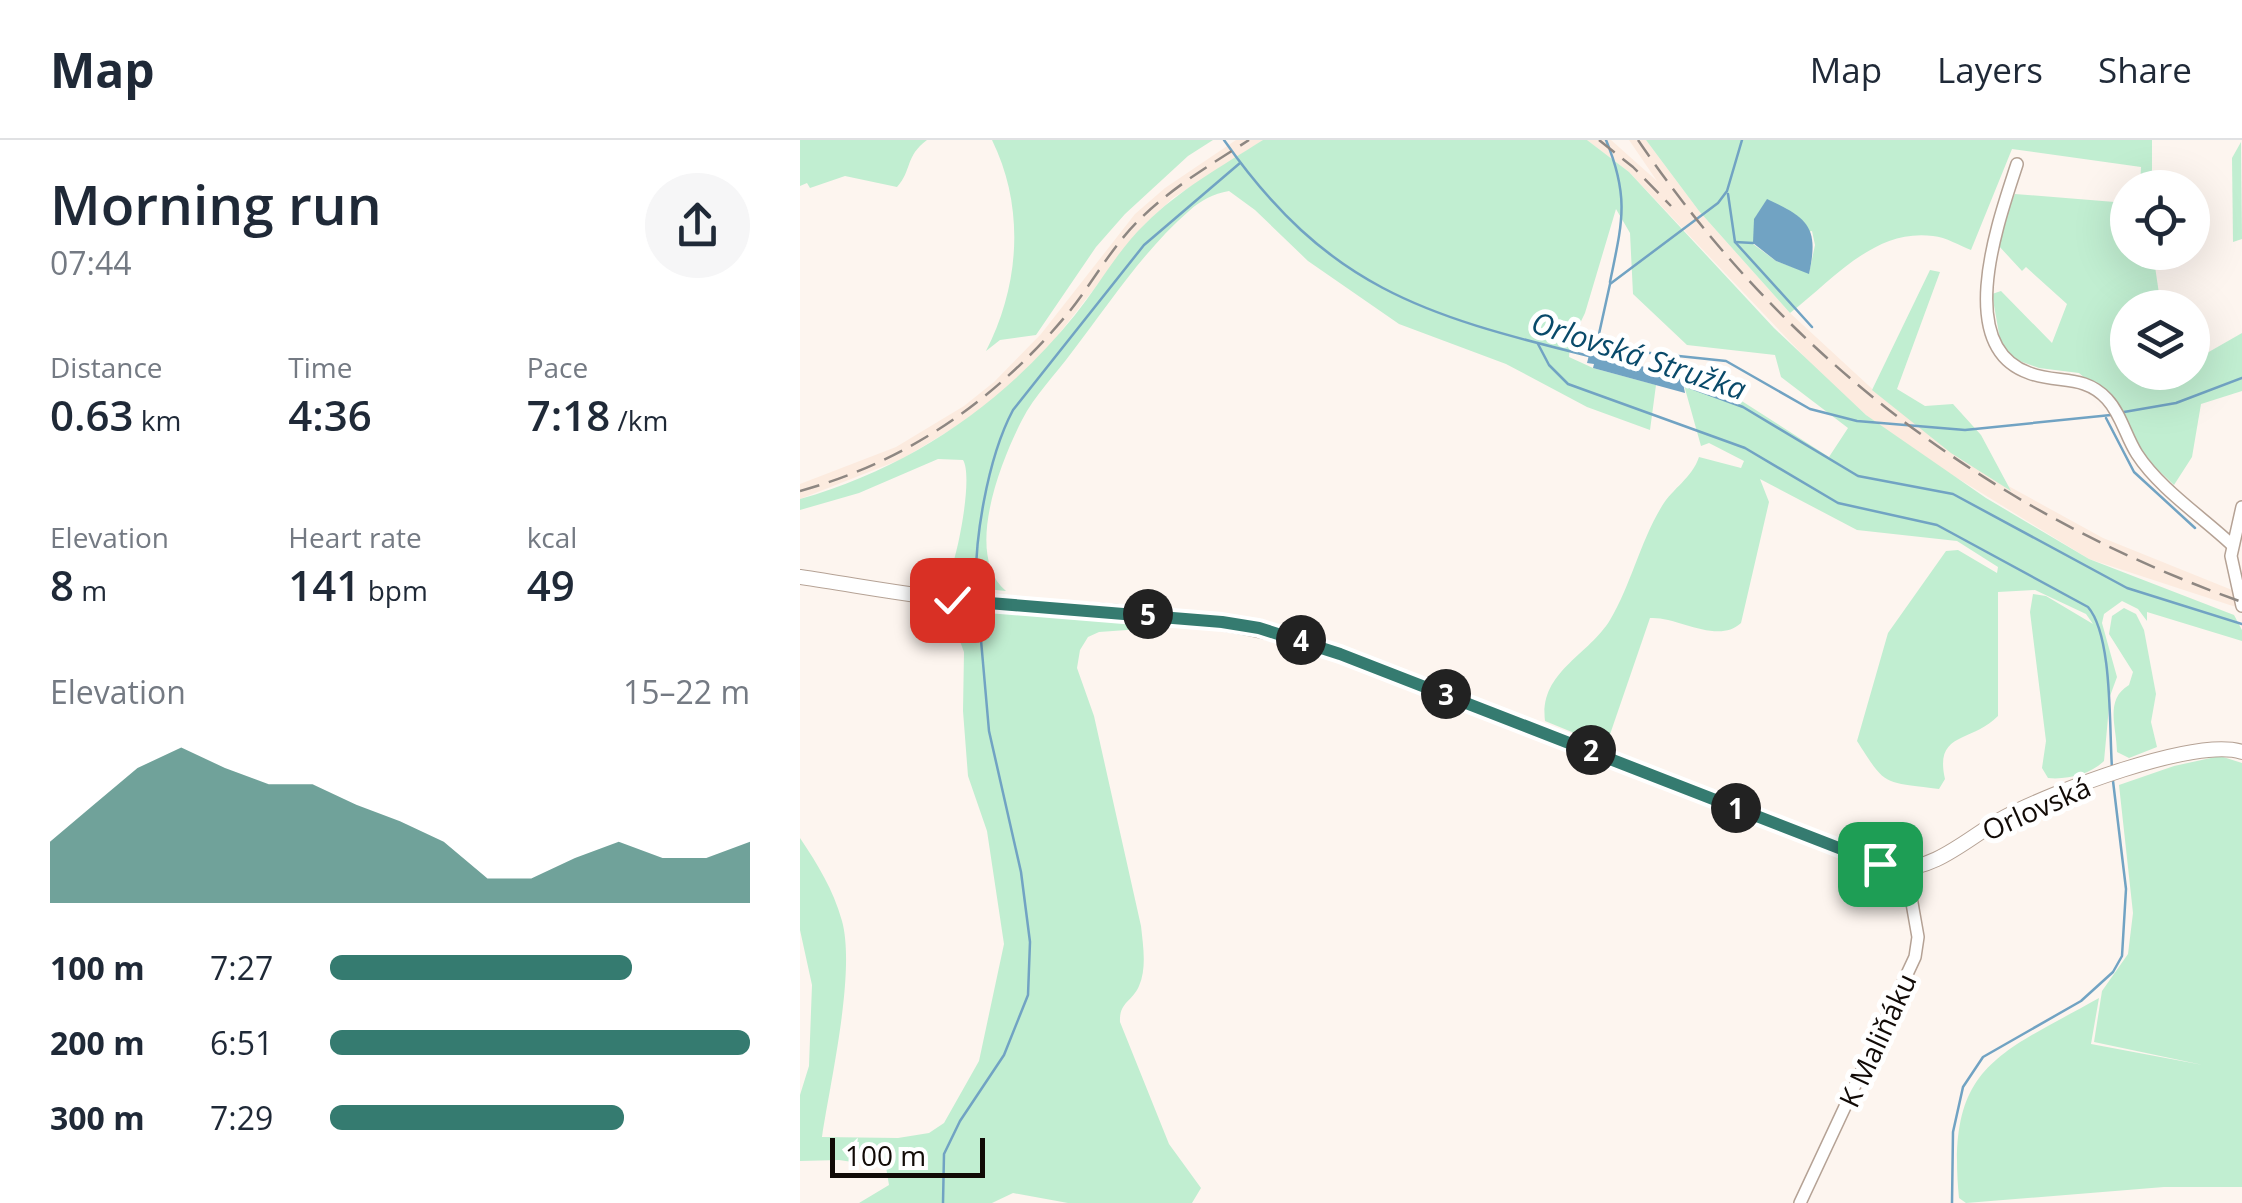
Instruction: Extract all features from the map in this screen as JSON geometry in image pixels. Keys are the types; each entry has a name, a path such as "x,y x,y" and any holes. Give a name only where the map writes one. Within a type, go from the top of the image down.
{"main road":[{"path":"800,577 977,602 1185,617 1287,636 1869,860 1906,869"},
{"name":"Orlovská","path":"1906,869 1945,854 2031,804 2204,748 2242,752"}],"street":[{"path":"2016,164 1988,271 1988,320 1995,347 2029,374 2087,384 2112,407 2150,469 2232,544"},
{"path":"2242,508 2232,544 2231,568 2242,606"},
{"name":"K Maliňáku","path":"1800,1203 1915,957 1918,937 1906,869"}],"shaded area":[{"path":"1236,140 1263,140 1173,198 1145,224 1051,344 1003,392 972,417 902,459 800,499 800,484 896,447 964,406 994,382 1041,334 1135,214 1165,188"},
{"path":"1587,140 1611,140 1657,181 1629,140 1646,140 1699,211 1790,313 1881,397 1939,441 2001,482 2103,538 2242,594 2242,609 2089,559 1923,457 1866,415 1818,371 1629,172"}],"green space":[{"path":"800,140 927,140 915,152 897,187 845,176 810,188 807,183 800,186"},
{"path":"992,140 1213,140 1188,156 1125,214 1096,247 1036,335 1000,340 986,351 1006,300 1014,246 1010,192"},
{"path":"1263,140 1587,140 1629,172 1774,328 1866,415 1986,498 2089,559 2234,615 2242,630 2242,641 2147,612 2147,621 2138,609 2122,601 2104,614 2102,623 2117,677 2110,696 2104,761 2078,775 2048,778 2042,768 2046,741 2030,612 2033,594 2046,596 2093,624 2086,614 2035,590 1998,592 1998,716 1950,745 1943,764 1945,779 1939,789 1896,783 1881,775 1857,741 1888,633 1946,551 1958,550 1997,573 1998,567 1957,541 1857,530 1760,479 1769,502 1741,623 1732,629 1709,631 1650,618 1606,746 1545,721 1545,704 1557,677 1610,620 1666,500 1699,457 1741,468 1744,461 1709,443 1701,446 1682,378 1737,398 1829,457 1848,428 1781,377 1775,355 1687,345 1633,294 1630,233 1616,209 1569,357 1593,368 1656,385 1650,430 1587,407 1506,364 1399,324 1308,261 1255,210 1229,191 1198,204 1157,243 1027,411 996,483 987,532 987,555 993,575 1006,591 945,585 962,522 966,484 963,460 938,459 859,493 800,510 800,499 841,486 917,450 985,404 1047,347 1145,224 1186,189"},
{"path":"1646,140 2152,140 2152,170 2012,149 1971,250 1933,236 1892,240 1838,272 1790,313 1699,211","holes":["1812,231 1815,245 1809,273 1776,261 1753,244"]},
{"path":"2241,142 2242,239 2233,242 2232,158"},
{"path":"2015,194 2110,202 2110,270 2156,270 2158,290 2110,290 2110,390 2210,390 2210,351 2242,333 2242,391 2201,404 2192,457 2174,485 2139,452 2111,400 2079,373 2039,368 2014,359 2001,345 1992,294 2001,291 2052,343 2067,304 2026,267 2022,271 1998,245"},
{"path":"1930,270 1940,272 1897,389 1925,406 1953,404 1981,435 2011,491 1951,453 1872,390"},
{"path":"2124,608 2136,614 2144,630 2156,694 2151,722 2157,747 2129,758 2117,752 2114,706 2133,672 2109,634 2112,616"},
{"path":"968,611 1183,626 1099,632 1088,637 1080,650 1077,668 1094,716 1141,926 1143,972 1136,991 1122,1010 1120,1022 1169,1144 1201,1188 1192,1203 1068,1203 1013,1193 992,1203 859,1203 889,1185 886,1167 839,1160 800,1161 800,1095 809,1066 812,985 800,930 800,838 834,898 845,943 844,998 822,1137 898,1138 929,1133 944,1123 979,1061 1004,944 987,831 968,776 964,652 955,628"},
{"path":"2220,756 2242,763 2242,1187 2164,1187 1966,1203 1959,1198 1957,1154 1961,1119 1971,1091 1986,1069 2033,1035 2099,998 2091,1044 2203,1065 2094,1042 2102,991 2128,954 2133,913 2119,785 2174,766"}],"water":[{"path":"1767,199 1793,212 1808,226 1813,246 1809,274 1776,261 1753,243 1754,219"},
{"path":"1590,351 1682,378 1685,393 1593,368 1594,364 1587,363"}],"waterway":[{"name":"Orlovská Stružka","path":"1224,140 1262,190 1301,230 1382,288 1476,326 1589,356"},
{"path":"1606,140 1614,160 1622,211 1610,282"},
{"path":"1595,352 1610,284 1718,203 1727,191 1742,140"},
{"path":"977,598 977,553 984,502 996,452 1013,410 1144,245 1240,163"},
{"path":"1728,194 1735,242 1812,327"},
{"path":"1735,242 1753,243"},
{"path":"1538,344 1549,365 1568,384 1745,448 1838,503 1937,525 2088,607 2096,621 2106,660 2112,768"},
{"path":"1611,357 1631,351 1726,361 1810,409 1857,421 1965,430 2111,415"},
{"path":"2124,412 2176,403 2242,378"},
{"name":"Orlovská Stružka","path":"1683,385 1743,407 1858,476 1953,494 2127,588 2242,624"},
{"path":"2106,418 2134,472 2195,528"},
{"path":"943,1203 944,1154 960,1121 1004,1055 1028,995 1030,942 1021,872 989,731 978,606"},
{"path":"1952,1203 1953,1132 1963,1087 1983,1057 2081,1001 2113,972 2122,956 2126,889 2113,781"}],"railway":[{"path":"800,491 878,463 981,399 1069,312 1138,221 1177,187 1249,140"},
{"path":"1599,140 1633,167 1671,206"},
{"path":"1638,140 1697,220 1760,293 1829,360 1902,420 1981,475 2063,523 2150,566 2242,602"}],"route":[{"path":"952,600 1185,617 1259,628 1340,654 1880,864"}]}
